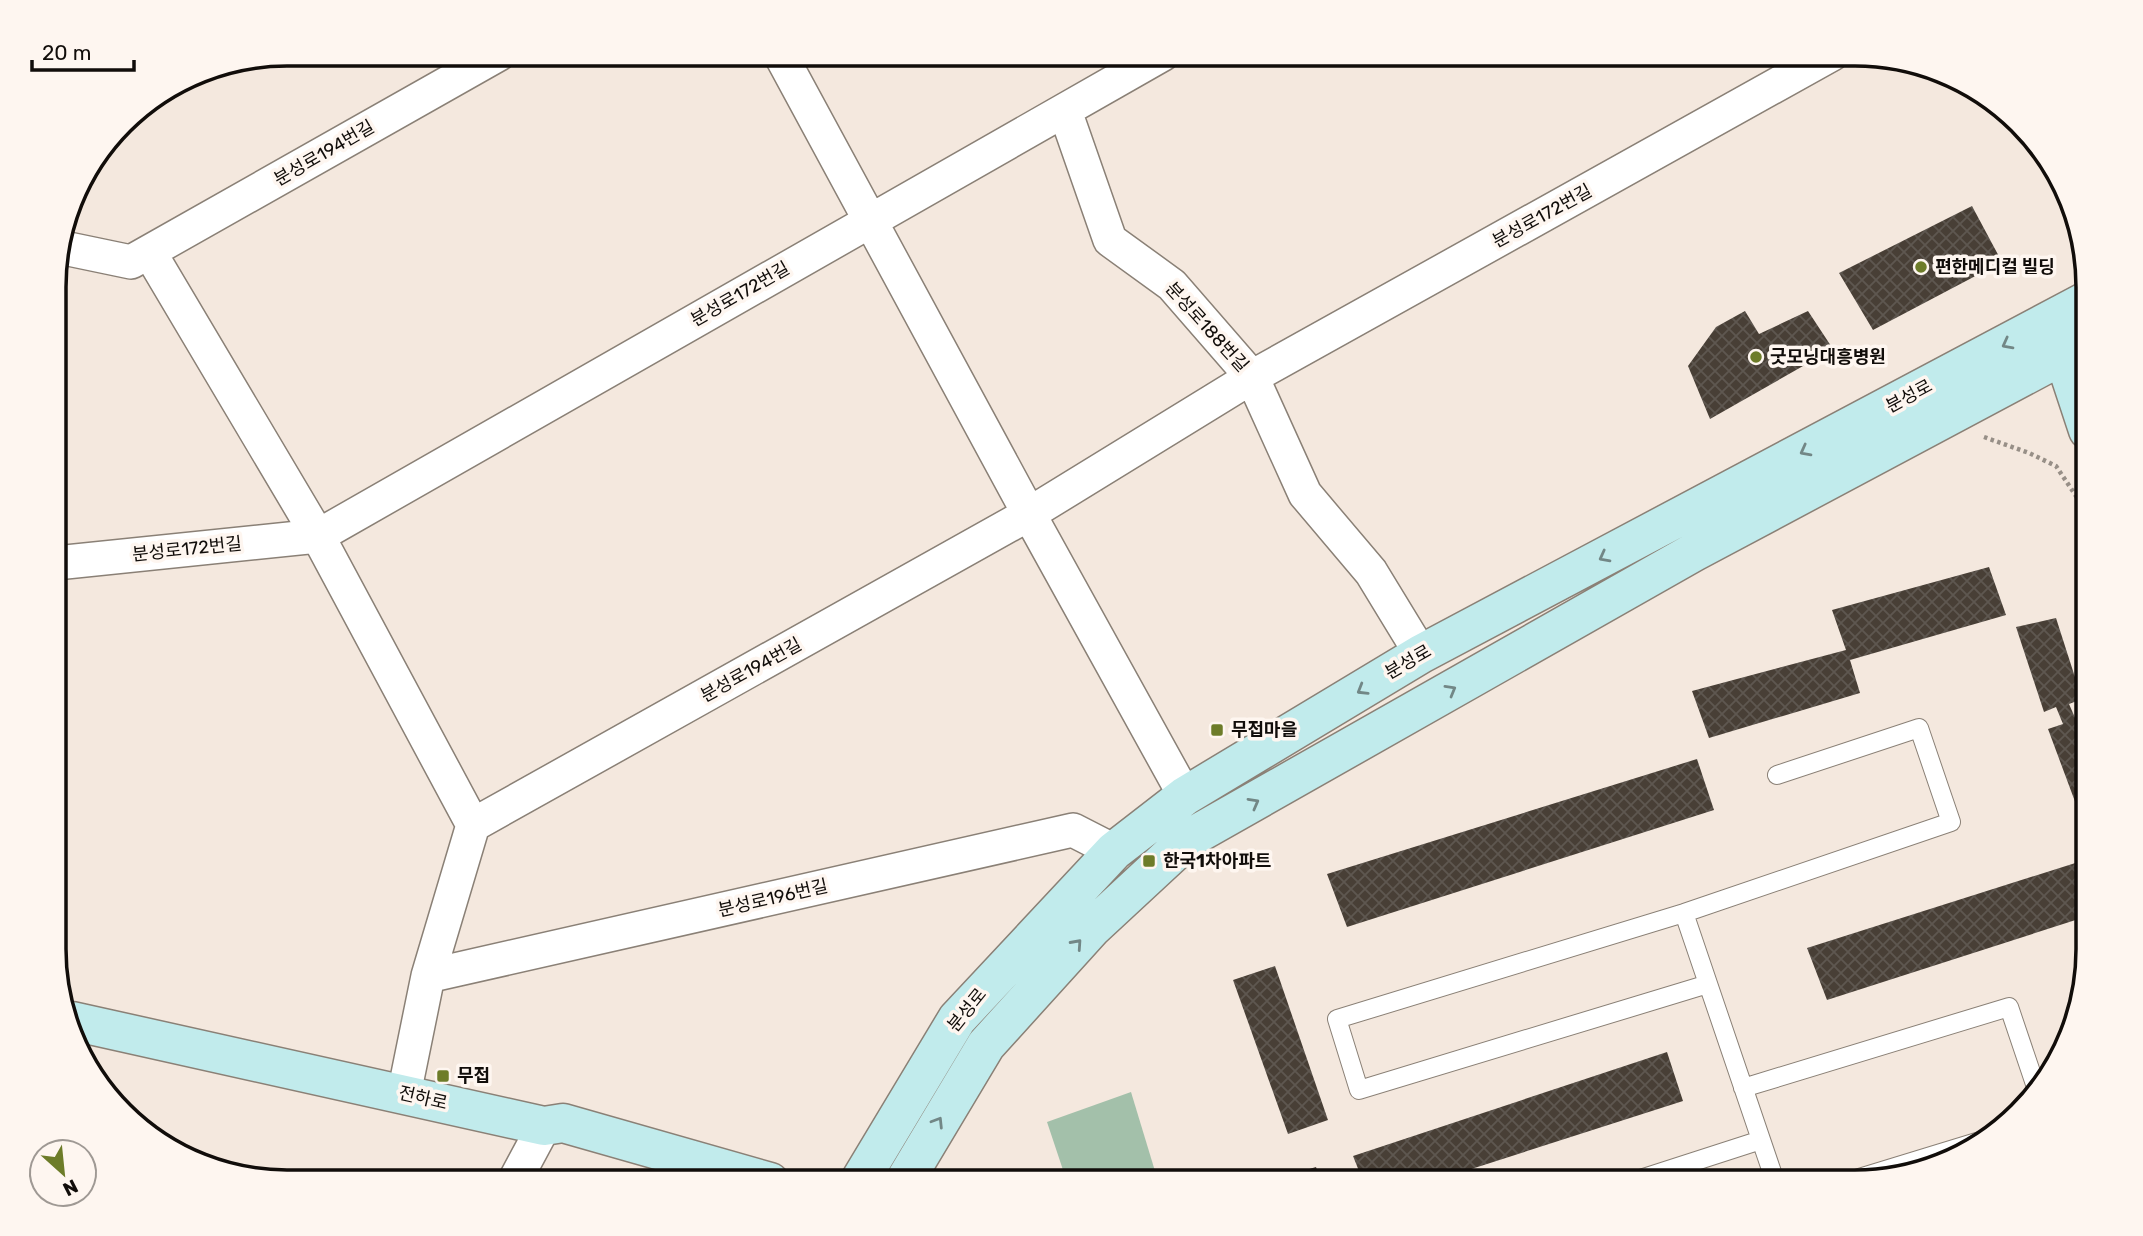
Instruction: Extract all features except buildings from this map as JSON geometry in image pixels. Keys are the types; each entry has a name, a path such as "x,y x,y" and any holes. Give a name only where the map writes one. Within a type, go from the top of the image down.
{"main road":[{"name":"분성로","path":"911,1170 986,1045 1091,928 1188,839 2068,340 2076,324"},
{"name":"분성로","path":"866,1170 957,1019 1114,851 1185,796 1421,654 2068,340"},
{"path":"2068,340 2076,376"},
{"name":"전하로","path":"80,1023 544,1126 563,1123 727,1170"}],"street":[{"name":"분성로194번길","path":"70,249 131,262 478,66"},
{"path":"787,66 1185,796"},
{"name":"분성로172번길","path":"66,562 318,536 1142,66"},
{"name":"분성로172번길","path":"1029,514 1252,377 1810,66"},
{"name":"분성로188번길","path":"1065,111 1110,240 1172,285 1252,377 1305,494 1371,572 1421,654"},
{"path":"149,253 318,536 473,825 428,976 404,1094"},
{"name":"분성로194번길","path":"473,825 1029,514"},
{"name":"분성로196번길","path":"428,976 1073,830 1114,851"},
{"path":"521,1170 544,1126"}],"lane":[{"path":"1708,984 1359,1090 1338,1019 1684,913 1951,822 1919,728 1777,775"},
{"path":"1684,913 1770,1169"},
{"path":"1743,1088 2009,1007 2033,1079"},
{"path":"1671,1169 1761,1140"},
{"path":"1912,1162 1938,1154"}],"path":[{"path":"1983,437 2029,453 2056,466 2076,496"}],"green space":[{"path":"1131,1092 1154,1169 1063,1170 1047,1122"}],"place":[{"name":"편한메디컬 빌딩","path":"1921,267"},
{"name":"굿모닝대흥병원","path":"1756,357"},
{"name":"무접마을","path":"1217,730"},
{"name":"한국1차아파트","path":"1149,861"},
{"name":"무접","path":"443,1076"}]}
